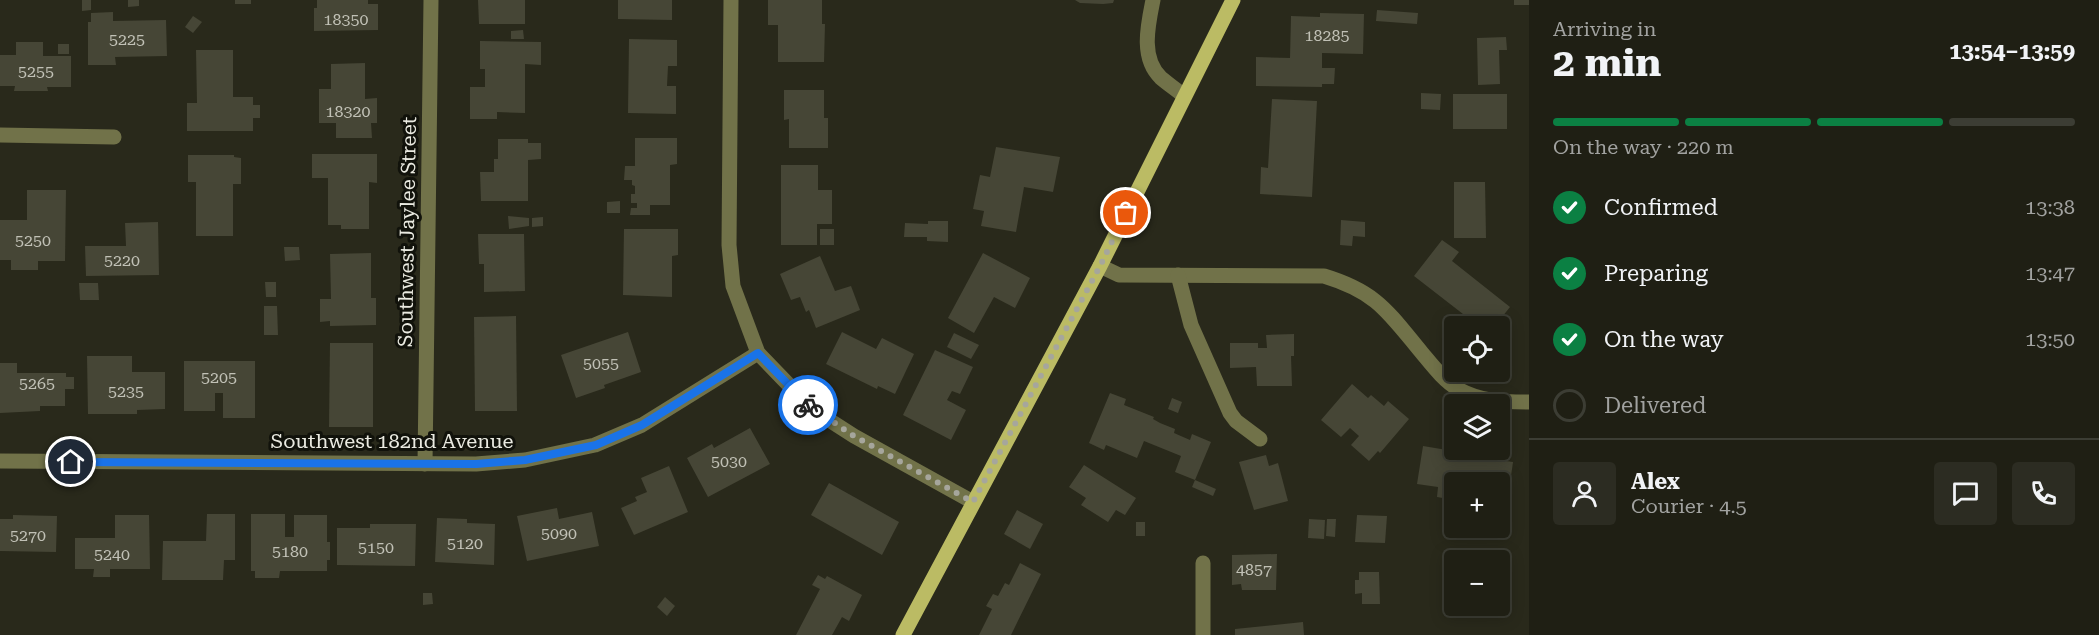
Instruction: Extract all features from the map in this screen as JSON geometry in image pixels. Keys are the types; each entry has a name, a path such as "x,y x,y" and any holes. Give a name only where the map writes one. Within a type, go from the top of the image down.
{"main road":[{"path":"903,635 1100,266 1233,0"}],"street":[{"name":"Southwest Jaylee Street","path":"425,464 431,0"},
{"path":"731,0 729,245 733,286 758,353 812,409 854,436 973,502"},
{"path":"1153,0 1147,29 1150,60 1159,76 1184,96"},
{"path":"0,135 114,137"},
{"path":"1100,266 1119,275 1324,276 1348,283 1369,294 1388,311 1435,369 1457,388 1492,402 1529,402"},
{"path":"1178,275 1191,325 1230,413 1236,421 1260,439"},
{"name":"Southwest 182nd Avenue","path":"0,461 476,464 525,460 596,445 642,425 758,353"},
{"path":"1203,563 1203,635"}],"building":[{"path":"82,0 91,0 91,10 82,11"},
{"path":"128,0 139,0 139,6 128,7"},
{"path":"235,0 251,0 251,4 235,4"},
{"path":"317,0 368,0 368,4 378,4 378,30 314,31 314,8 317,8"},
{"path":"478,0 525,0 525,24 479,24"},
{"path":"618,0 672,0 672,20 618,19"},
{"path":"768,0 822,0 822,24 825,24 824,62 778,62 778,25 768,25"},
{"path":"1075,0 1114,0 1113,3 1103,4 1080,3"},
{"path":"1514,0 1529,0 1529,5 1514,5"},
{"path":"1377,10 1418,13 1417,24 1376,21"},
{"path":"113,12 113,21 166,20 167,56 115,57 116,65 88,65 88,22 91,22 91,13"},
{"path":"1320,13 1364,14 1363,54 1322,53 1322,68 1335,68 1334,84 1322,84 1322,87 1256,86 1256,57 1290,58 1291,16 1320,17"},
{"path":"193,16 202,22 193,33 185,27"},
{"path":"523,30 524,39 511,39 511,31"},
{"path":"1506,37 1507,50 1499,50 1500,84 1478,85 1477,38"},
{"path":"629,39 677,40 677,66 668,66 667,86 676,86 676,114 628,113"},
{"path":"480,41 541,42 541,65 525,64 525,113 497,112 497,119 470,119 470,87 485,87 485,69 480,69"},
{"path":"16,42 43,42 43,56 71,56 71,87 47,87 48,91 14,91 15,86 0,86 0,55 16,55"},
{"path":"58,44 69,44 69,54 58,54"},
{"path":"196,50 233,50 233,97 253,97 253,105 260,105 260,118 253,118 253,131 187,131 187,103 197,103"},
{"path":"365,63 365,99 377,98 377,123 371,123 372,138 336,138 336,123 319,123 319,89 331,89 331,64"},
{"path":"784,90 824,90 824,118 828,118 828,148 789,148 789,119 784,120"},
{"path":"1421,93 1441,94 1440,110 1421,109"},
{"path":"1453,94 1507,94 1507,129 1453,129"},
{"path":"1272,99 1317,101 1312,197 1260,194 1261,167 1268,168"},
{"path":"635,138 677,138 677,164 670,165 670,205 650,205 650,215 630,215 631,208 637,208 637,203 631,203 631,194 635,194 635,186 632,185 632,180 624,180 625,166 635,166"},
{"path":"498,139 528,139 528,143 541,143 541,159 528,160 528,201 481,201 480,172 494,172 494,159 498,159"},
{"path":"996,147 1060,157 1053,192 1024,187 1016,232 981,226 984,211 973,209 980,175 990,177"},
{"path":"312,154 377,154 377,183 369,182 369,229 341,229 341,225 328,225 328,178 312,178"},
{"path":"188,155 234,155 234,157 241,158 241,184 233,184 233,236 196,236 196,182 188,182"},
{"path":"781,165 818,165 818,190 832,190 832,224 817,224 817,245 781,245"},
{"path":"1454,182 1485,182 1486,238 1454,238"},
{"path":"27,190 66,190 65,261 38,261 38,270 11,270 11,260 0,260 0,220 27,220"},
{"path":"620,201 620,213 607,213 607,202"},
{"path":"508,216 529,218 529,226 509,229"},
{"path":"543,217 543,226 532,227 532,218"},
{"path":"1341,220 1365,222 1365,237 1353,236 1352,246 1340,245"},
{"path":"928,221 948,221 948,242 927,241 927,237 904,237 905,223 928,224"},
{"path":"158,222 159,275 86,276 85,246 126,246 125,223"},
{"path":"624,229 678,229 678,255 672,256 672,297 623,295"},
{"path":"820,229 834,229 834,245 820,245"},
{"path":"478,234 524,234 525,291 484,292 484,264 479,264"},
{"path":"1442,240 1459,252 1452,261 1510,307 1503,316 1466,316 1414,276"},
{"path":"284,247 299,247 300,260 285,261"},
{"path":"371,253 371,298 376,298 376,325 330,326 330,321 320,322 320,299 331,299 330,254"},
{"path":"983,253 1030,278 1015,308 994,297 974,333 948,318"},
{"path":"820,256 835,291 851,286 860,310 816,328 809,310 806,312 800,297 791,300 780,274"},
{"path":"265,282 276,282 276,297 266,297"},
{"path":"79,283 98,283 99,300 80,300"},
{"path":"264,306 277,306 278,335 264,335"},
{"path":"516,316 517,411 475,411 474,317"},
{"path":"628,332 641,372 576,398 561,355"},
{"path":"842,332 876,349 882,338 914,354 895,394 878,386 877,389 826,364"},
{"path":"954,333 979,345 971,359 947,347"},
{"path":"1294,334 1294,356 1291,356 1292,386 1257,386 1256,367 1230,368 1230,343 1258,343 1258,348 1267,348 1266,335"},
{"path":"330,343 373,343 373,427 329,427"},
{"path":"935,350 973,367 960,394 952,391 947,400 966,410 951,440 903,415"},
{"path":"87,356 132,356 132,372 165,372 165,409 137,410 137,414 88,414"},
{"path":"184,361 255,361 255,418 223,418 223,393 215,393 215,411 184,411"},
{"path":"0,363 17,363 17,373 66,373 66,377 74,377 74,389 65,389 65,406 40,406 40,411 0,413"},
{"path":"1352,384 1368,398 1371,395 1384,406 1388,401 1409,419 1380,453 1378,451 1369,461 1351,445 1359,436 1350,428 1341,437 1321,420"},
{"path":"1110,393 1126,399 1124,405 1154,417 1153,419 1160,423 1175,429 1174,433 1190,440 1192,434 1211,442 1195,480 1175,472 1181,456 1144,441 1137,458 1106,445 1104,450 1089,443"},
{"path":"1172,398 1182,402 1178,413 1168,409"},
{"path":"750,428 770,464 708,497 687,458 712,444 714,448"},
{"path":"1423,446 1444,450 1444,460 1513,462 1510,483 1510,472 1444,472 1444,498 1437,497 1438,487 1417,484"},
{"path":"1266,455 1269,466 1278,463 1288,501 1254,510 1239,462"},
{"path":"1084,465 1136,498 1125,515 1116,510 1108,522 1081,505 1086,498 1069,487"},
{"path":"669,466 688,512 634,535 621,508 637,501 635,497 647,492 641,478"},
{"path":"1195,480 1216,489 1213,496 1192,487"},
{"path":"829,483 899,522 882,555 811,515"},
{"path":"557,508 559,519 592,512 599,546 527,561 517,516"},
{"path":"1017,510 1043,524 1030,549 1004,534"},
{"path":"207,514 235,514 235,560 224,560 223,580 162,580 163,541 206,541"},
{"path":"251,514 285,514 285,537 294,537 294,515 327,515 330,560 327,560 327,571 280,571 279,578 255,578 255,571 251,571"},
{"path":"13,515 57,516 56,552 0,551 0,519 13,519"},
{"path":"115,515 149,515 150,569 110,569 110,577 93,577 94,569 75,569 75,538 115,538"},
{"path":"1357,515 1387,516 1385,543 1355,542"},
{"path":"437,518 467,519 467,523 495,524 494,565 435,562"},
{"path":"1309,519 1325,520 1324,539 1308,538"},
{"path":"1327,519 1336,519 1335,537 1326,536"},
{"path":"1136,522 1145,522 1145,536 1136,536"},
{"path":"370,524 416,524 415,566 337,565 337,528 370,528"},
{"path":"1277,554 1276,590 1242,590 1241,584 1232,585 1232,555"},
{"path":"1020,563 1041,574 1011,635 979,635 992,609 986,606 993,594 998,596 1005,583 1009,585"},
{"path":"1359,572 1379,572 1380,604 1362,604 1362,593 1355,594 1355,580 1359,580"},
{"path":"818,575 825,579 827,576 862,595 849,621 842,617 832,635 796,635 820,589 812,585"},
{"path":"423,593 432,593 433,604 423,605"},
{"path":"665,597 675,606 667,616 657,607"},
{"path":"1303,622 1304,635 1235,635 1235,629"}],"way so far":[{"path":"808,405 854,436 973,502 1100,266 1126,213"}],"route":[{"path":"71,462 476,464 525,460 596,445 642,425 758,353 808,405"}]}
